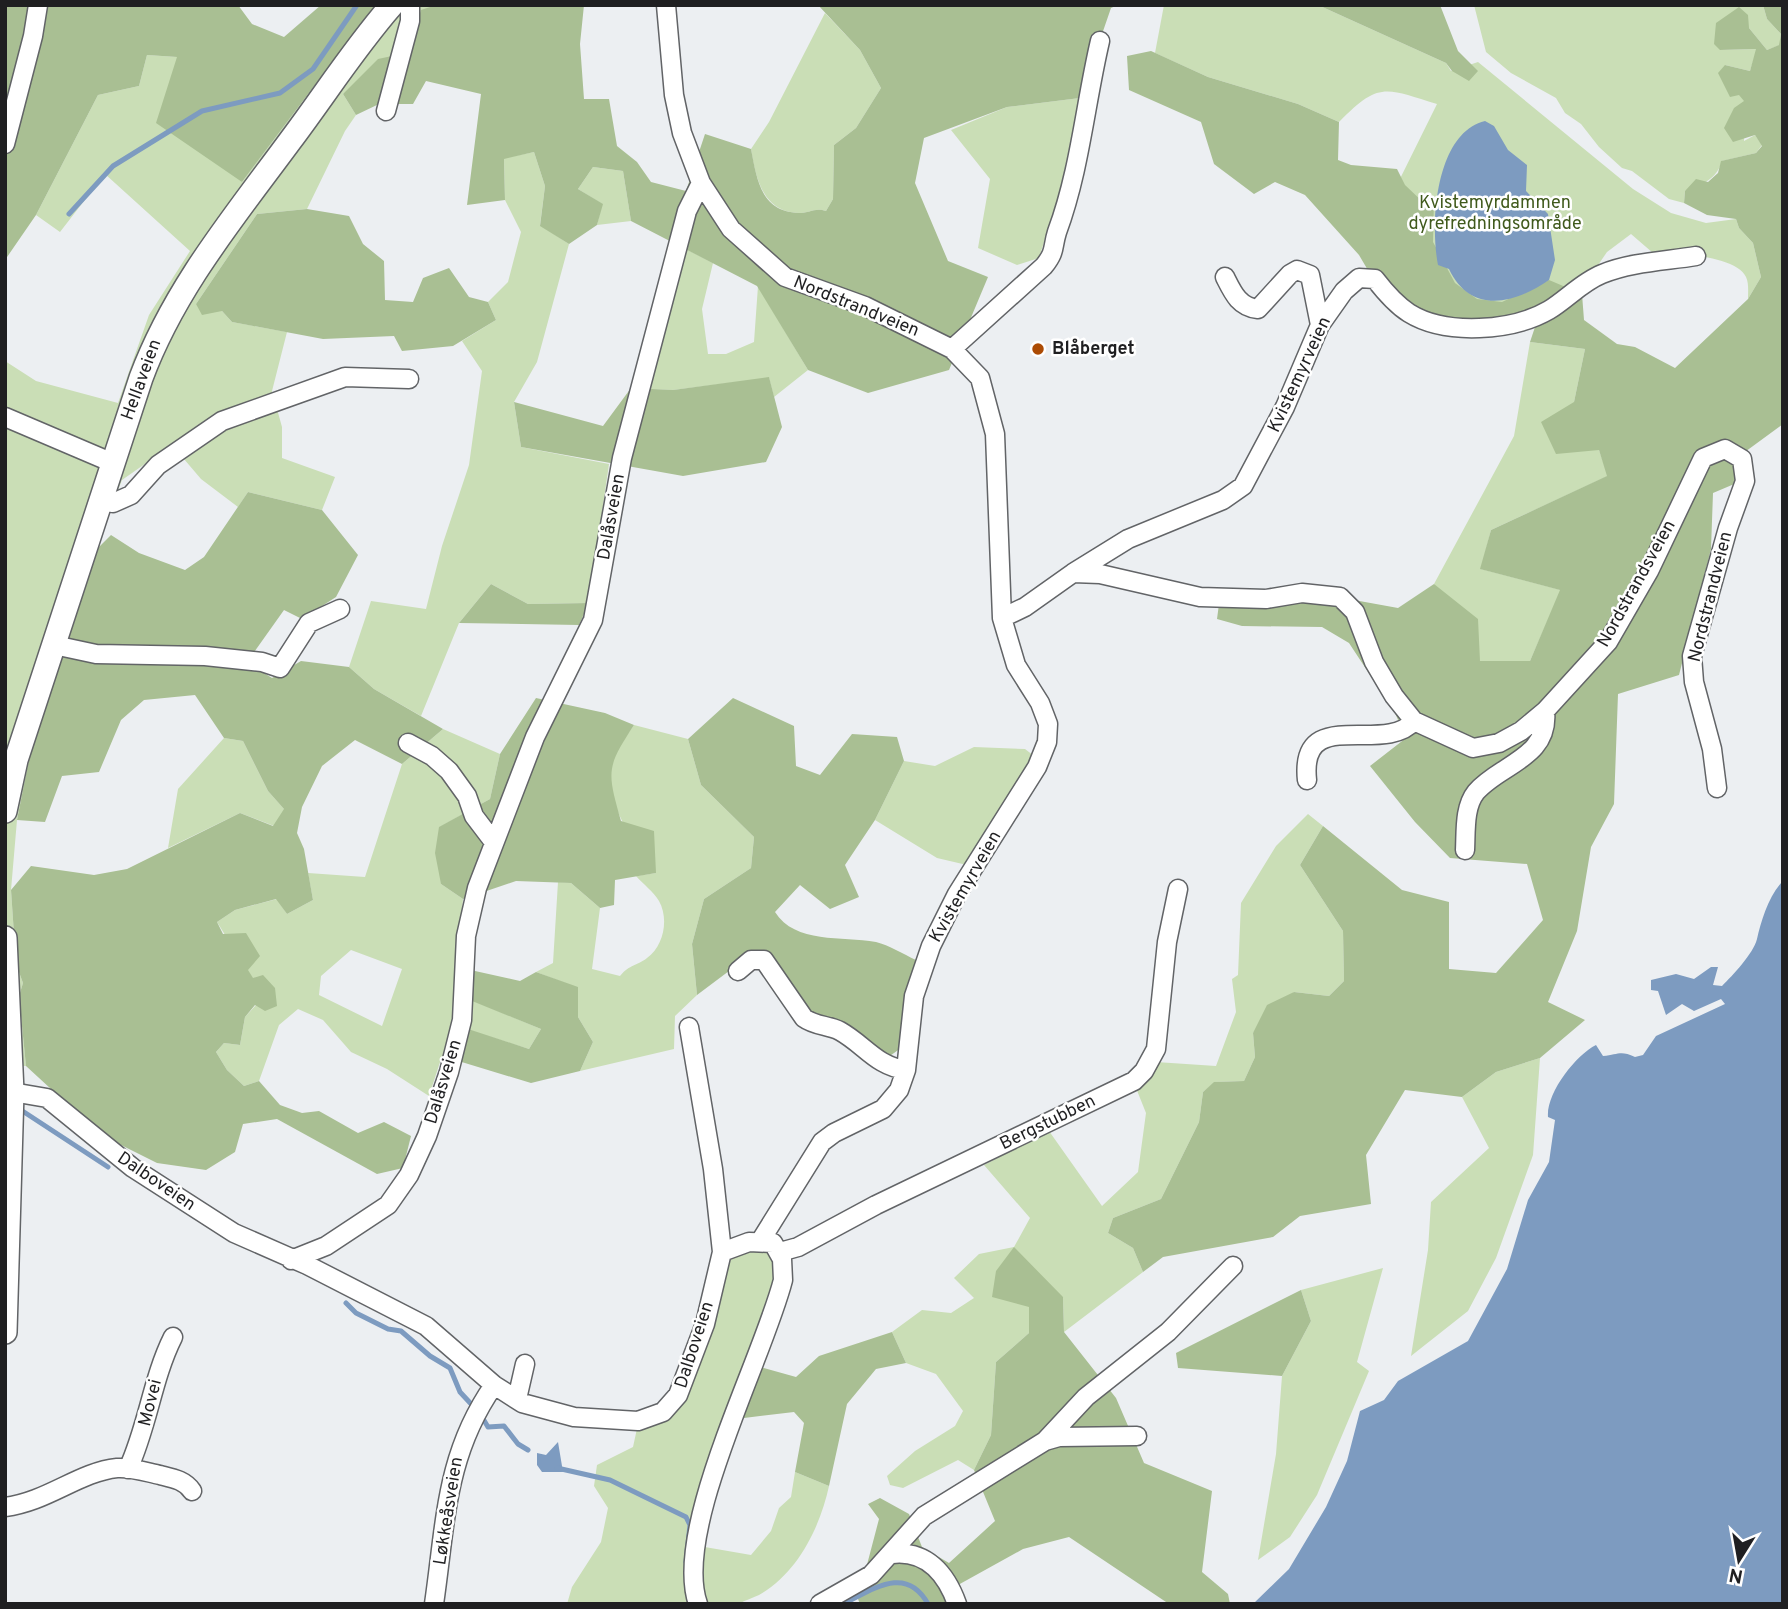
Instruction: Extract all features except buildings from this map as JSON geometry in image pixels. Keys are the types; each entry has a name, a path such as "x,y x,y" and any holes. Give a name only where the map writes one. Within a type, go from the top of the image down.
{"main road":[{"name":"Hellaveien","path":"5,811 16,760 150,353 176,302 228,226 392,5"},
{"path":"5,938 12,1092 5,1332"}],"street":[{"path":"5,144 33,36 38,5"},
{"path":"386,111 410,21 410,5"},
{"name":"Nordstrandveien","path":"666,5 682,133 701,183 731,229 776,272 865,306 952,349 980,379 995,434 1002,618"},
{"path":"952,349 1044,266 1056,251 1056,236 1075,177 1100,41"},
{"name":"Dalåsveien","path":"291,1260 326,1246 378,1214 396,1196 417,1160 457,1045 464,1007 466,936 477,888 542,720 593,620 630,422 687,211 701,183"},
{"name":"Kvistemyrveien","path":"1073,573 1128,539 1223,500 1244,486 1285,407 1320,325 1344,291 1364,277 1375,279 1392,300 1419,317 1452,326 1479,328 1514,323 1538,315 1605,272 1696,256"},
{"path":"1226,277 1239,301 1248,308 1258,309 1290,274 1297,270 1310,275 1320,325"},
{"path":"101,501 113,503 131,495 158,465 222,421 345,377 409,379"},
{"path":"5,417 113,463"},
{"name":"Nordstrandsveien","path":"1073,573 1100,574 1200,597 1266,599 1302,593 1340,597 1355,612 1374,662 1394,696 1414,721 1473,748 1499,743 1521,731 1545,711 1608,642 1649,571 1703,458 1725,449 1735,453"},
{"name":"Nordstrandveien","path":"1717,788 1712,749 1694,682 1692,656 1728,528 1745,481 1742,459 1735,453"},
{"path":"1002,618 1025,607 1073,573"},
{"path":"54,645 96,654 139,657 205,656 262,662 280,668 309,623 340,609"},
{"name":"Kvistemyrveien","path":"761,1240 822,1142 845,1126 883,1110 899,1090 906,1070 914,996 931,946 957,894 1031,779 1048,742 1044,711 1016,665 1002,618"},
{"path":"1465,850 1467,815 1475,794 1531,752 1545,729 1545,711"},
{"path":"1307,780 1307,759 1313,748 1329,736 1388,735 1408,729 1414,721"},
{"path":"408,743 432,756 449,771 467,796 474,816 493,841"},
{"name":"Bergstubben","path":"780,1252 798,1247 876,1205 1134,1081 1154,1056 1167,942 1178,889"},
{"path":"738,971 751,960 764,960 804,1018 813,1024 839,1031 879,1062 906,1070"},
{"path":"689,1027 713,1169 722,1252 761,1240 773,1242 780,1252 784,1268 781,1287 716,1465 703,1514 693,1566 698,1604"},
{"name":"Dalboveien","path":"12,1092 47,1098 133,1168 234,1234 370,1296 426,1326 494,1385 517,1399 547,1411 604,1421 638,1421 663,1412 678,1395 699,1343 722,1252"},
{"path":"820,1604 871,1575 924,1516 1045,1441 1086,1397 1168,1332 1233,1266"},
{"name":"Movei","path":"128,1468 144,1433 159,1369 173,1337"},
{"path":"517,1399 526,1364"},
{"name":"Løkkeåsveien","path":"434,1604 455,1464 478,1409 494,1385"},
{"path":"1045,1441 1059,1437 1137,1436"},
{"path":"5,1507 38,1500 89,1476 115,1468 128,1468 182,1481 192,1491"},
{"path":"892,1554 907,1552 930,1562 949,1587 957,1604"}],"green space":[{"path":"5,5 238,5 252,24 284,37 321,5 375,5 242,182 156,123 177,57 147,55 139,86 98,95 36,215 5,260"},
{"path":"375,5 436,5 421,11 406,53 343,94 356,115 345,131 307,209 257,214 196,304 222,311 232,322 287,332 272,391 282,427 282,458 335,477 322,510 248,492 238,507 201,479 172,445 122,480 94,552 74,623 31,749 17,820 11,890 16,964 23,983 19,996 26,1066 5,1065 5,361 36,381 118,403 149,315 190,251 105,174 60,232 36,215 98,95 139,86 147,55 177,57 242,182"},
{"path":"436,5 584,5 580,44 584,99 609,99 617,146 637,162 651,182 686,191 705,134 751,149 759,183 769,200 776,207 799,213 826,211 833,199 834,145 856,128 881,88 860,50 818,5 1118,5 1111,8 1080,98 1007,107 924,138 915,183 948,261 988,277 949,370 868,393 808,370 757,286 631,221 623,171 593,167 578,189 603,204 597,225 569,244 540,226 545,186 534,152 504,159 505,200 467,205 481,94 426,81 413,104 379,104 356,115 343,94 378,59 406,53 421,10"},
{"name":"Kvistemyrdammen dyrefredningsområde","path":"1164,5 1318,5 1446,63 1451,71 1478,62 1633,189 1671,213 1706,223 1736,219 1739,228 1753,243 1761,277 1748,299 1746,277 1730,264 1704,257 1653,253 1631,234 1607,252 1596,268 1567,290 1481,325 1389,201 1437,104 1405,94 1384,92 1364,100 1339,122 1298,104 1208,77 1155,53"},
{"path":"1318,5 1440,5 1458,51 1478,71 1469,81 1452,71 1446,63"},
{"path":"1474,5 1763,5 1767,19 1781,34 1780,45 1767,50 1749,28 1720,50 1757,49 1750,71 1725,65 1745,102 1744,141 1755,135 1762,145 1756,153 1722,161 1712,177 1685,191 1684,203 1669,199 1632,171 1622,168 1599,147 1581,124 1565,113 1556,98 1511,73 1486,52"},
{"path":"1763,5 1783,5 1783,424 1738,457 1739,482 1713,493 1711,549 1679,675 1618,694 1614,804 1591,847 1577,931 1548,1002 1585,1020 1540,1058 1496,1072 1462,1097 1405,1090 1366,1155 1371,1204 1300,1216 1273,1237 1163,1257 1143,1272 1133,1248 1108,1233 1113,1218 1161,1199 1199,1122 1203,1092 1214,1082 1244,1081 1255,1057 1253,1033 1267,1005 1294,992 1329,996 1344,981 1343,931 1300,865 1323,826 1402,890 1449,902 1449,969 1496,973 1543,920 1527,864 1450,858 1415,822 1370,766 1406,738 1395,713 1349,643 1322,627 1242,626 1217,619 1219,604 1299,590 1398,608 1434,584 1478,619 1480,661 1530,661 1560,590 1480,569 1491,530 1607,476 1599,450 1556,454 1541,422 1574,402 1585,349 1530,342 1537,321 1481,323 1426,316 1369,272 1359,255 1305,195 1275,182 1254,194 1214,164 1201,122 1129,90 1127,56 1151,51 1208,77 1298,104 1339,122 1338,160 1351,165 1397,169 1405,185 1425,204 1434,199 1433,242 1455,283 1477,299 1502,302 1549,280 1582,294 1584,320 1617,344 1635,347 1675,368 1748,299 1761,277 1753,243 1739,228 1736,219 1707,215 1684,203 1685,191 1696,179 1708,182 1718,173 1721,161 1756,153 1762,146 1755,135 1733,142 1724,128 1734,108 1744,101 1739,95 1730,97 1718,73 1725,65 1750,71 1756,49 1720,50 1714,44 1716,23 1739,7 1748,15 1749,28 1767,50 1779,45 1781,34 1767,19"},
{"path":"825,13 860,50 881,88 856,128 834,145 833,199 826,211 799,213 777,207 763,192 751,149 769,122"},
{"path":"1080,98 1060,191 1039,258 1017,265 978,248 990,179 951,130 1007,107"},
{"path":"534,152 545,186 540,225 569,244 537,362 514,402 521,447 609,464 589,603 528,604 491,584 459,623 421,716 374,689 349,667 371,601 426,609 442,546 469,465 482,371 462,341 496,320 488,302 508,282 521,232 505,200 504,158"},
{"path":"593,167 623,171 631,221 597,225 602,204 578,189"},
{"path":"307,209 349,216 363,244 384,261 385,300 413,302 423,278 449,268 469,297 488,302 496,320 453,346 402,351 394,336 323,339 232,322 222,311 202,315 196,304 257,214"},
{"path":"684,248 713,263 702,309 708,354 726,354 754,342 758,286 808,370 774,397 769,378 673,390 645,389"},
{"path":"1530,342 1585,349 1574,402 1599,450 1608,476 1491,530 1481,569 1561,590 1530,661 1480,661 1434,584 1514,436"},
{"path":"769,377 782,427 766,462 683,476 521,447 514,402 603,426 631,388 673,390"},
{"path":"248,492 322,510 358,555 336,597 302,619 284,610 252,655 253,666 272,678 301,661 349,667 374,689 443,729 402,764 355,740 322,766 302,807 297,833 304,849 313,900 287,914 276,899 235,910 217,922 223,934 246,933 260,956 248,970 253,978 263,975 275,988 277,1006 265,1011 255,1005 245,1017 240,1045 224,1043 216,1052 227,1070 244,1086 259,1081 280,1105 302,1113 319,1111 358,1133 384,1122 411,1136 403,1168 377,1174 277,1119 243,1124 235,1152 206,1170 157,1163 101,1135 26,1066 19,996 23,983 16,964 11,890 31,866 94,875 127,869 240,813 273,826 284,809 268,791 243,741 224,738 195,695 144,700 121,720 99,772 62,776 45,822 17,820 31,749 74,623 94,552 111,535 139,553 185,570 204,557"},
{"path":"491,584 528,604 589,603 579,625 459,623"},
{"path":"536,698 605,713 634,725 614,761 613,791 621,821 654,831 656,873 615,880 614,905 600,908 571,883 516,881 463,899 441,884 435,853 439,827 490,799 500,754"},
{"path":"733,698 794,726 796,766 820,775 852,734 897,737 904,761 875,820 845,865 859,897 830,909 800,885 775,912 794,929 807,934 876,942 916,960 901,1048 887,1058 807,1012 775,959 757,950 697,995 692,944 704,899 751,868 754,837 701,785 688,739"},
{"path":"634,725 688,739 701,785 754,837 751,868 704,899 692,944 697,995 675,1016 674,1049 580,1071 593,1042 578,1017 578,988 536,972 553,963 558,882 571,883 600,908 592,969 620,976 653,953 663,932 664,916 659,901 636,876 656,873 621,819 610,788 613,757"},
{"path":"443,729 500,754 490,799 440,827 441,884 463,899 455,993 541,1029 529,1049 468,1030 442,1056 429,1096 387,1069 351,1052 323,1020 298,1009 279,1025 259,1081 244,1086 227,1070 216,1052 224,1043 240,1045 245,1017 256,1005 252,978 217,922 235,910 277,899 287,914 313,900 308,873 365,877 402,764","holes":["351,950 402,969 382,1026 319,995 321,976"]},
{"path":"224,738 243,741 268,791 285,810 274,826 240,813 168,848 178,789"},
{"path":"974,747 1025,749 1042,762 984,869 937,858 875,820 904,761 935,766"},
{"path":"1308,814 1323,826 1300,865 1343,931 1344,981 1329,996 1294,992 1253,1033 1255,1057 1244,1081 1215,1082 1203,1092 1199,1122 1161,1199 1113,1218 1108,1233 1133,1248 1143,1272 1064,1332 1063,1297 1029,1307 1029,1333 996,1362 991,1435 974,1470 958,1460 903,1488 890,1485 887,1476 915,1451 955,1426 963,1411 936,1374 906,1363 892,1332 922,1310 951,1313 974,1298 954,1278 979,1254 1014,1247 1030,1218 984,1165 1049,1131 1102,1206 1138,1172 1146,1113 1136,1088 1156,1062 1216,1066 1236,1012 1232,979 1238,975 1241,903 1276,846"},
{"path":"457,967 520,981 536,972 578,987 578,1017 593,1042 580,1071 531,1083 442,1056 468,1029 529,1049 541,1029 455,994"},
{"path":"1540,1058 1533,1155 1496,1258 1468,1311 1411,1356 1428,1250 1431,1202 1489,1148 1462,1097 1496,1072"},
{"path":"760,1247 775,1254 778,1275 699,1546 751,1555 771,1531 779,1508 791,1497 795,1472 829,1486 820,1517 805,1548 796,1562 773,1586 739,1604 567,1604 572,1587 601,1542 608,1508 594,1486 597,1465 633,1447 638,1424 669,1413 727,1262 736,1254"},
{"path":"1014,1247 1063,1297 1064,1332 1116,1398 1144,1463 1212,1491 1202,1572 1228,1594 1230,1604 1169,1604 1069,1537 1023,1549 958,1585 967,1604 860,1604 858,1599 879,1519 868,1504 880,1498 909,1514 922,1547 949,1563 995,1521 974,1470 991,1435 996,1362 1029,1333 1029,1307 992,1297 996,1271"},
{"path":"1383,1268 1357,1362 1369,1371 1317,1495 1290,1537 1258,1560 1276,1454 1282,1376 1311,1321 1301,1290"},
{"path":"1301,1290 1311,1321 1282,1376 1178,1368 1176,1353"},
{"path":"892,1332 906,1363 876,1369 847,1404 829,1486 795,1472 804,1423 794,1412 736,1419 757,1366 796,1377 819,1356"}],"water":[{"path":"1485,121 1494,126 1508,150 1527,165 1526,191 1548,214 1555,260 1549,280 1522,295 1494,301 1469,294 1458,284 1449,269 1438,265 1436,248 1436,205 1446,161 1455,143 1468,129"},
{"path":"1783,881 1783,1604 1253,1604 1289,1569 1326,1507 1347,1461 1360,1411 1384,1400 1398,1381 1468,1341 1507,1269 1528,1200 1549,1162 1555,1120 1548,1117 1549,1107 1557,1086 1571,1066 1596,1045 1603,1056 1622,1053 1635,1057 1643,1055 1656,1036 1725,1004 1721,999 1694,1011 1682,1004 1666,1015 1658,991 1651,990 1651,980 1676,974 1694,979 1711,967 1718,967 1713,985 1722,986 1751,951 1763,916"},
{"path":"558,1442 563,1472 542,1472 537,1465 537,1453 546,1455"}],"waterway":[{"path":"69,214 113,166 202,111 280,93 313,69 357,5"},
{"path":"24,1112 108,1167"},
{"path":"346,1303 356,1313 388,1329 401,1331 430,1356 450,1368 460,1392 473,1406"},
{"path":"482,1417 488,1427 504,1426 518,1444 528,1450"},
{"path":"557,1468 610,1480 686,1517 690,1525 686,1562"},
{"path":"843,1604 877,1587 899,1583 910,1585 928,1604"}],"place":[{"name":"Blåberget","path":"1038,349"}]}
